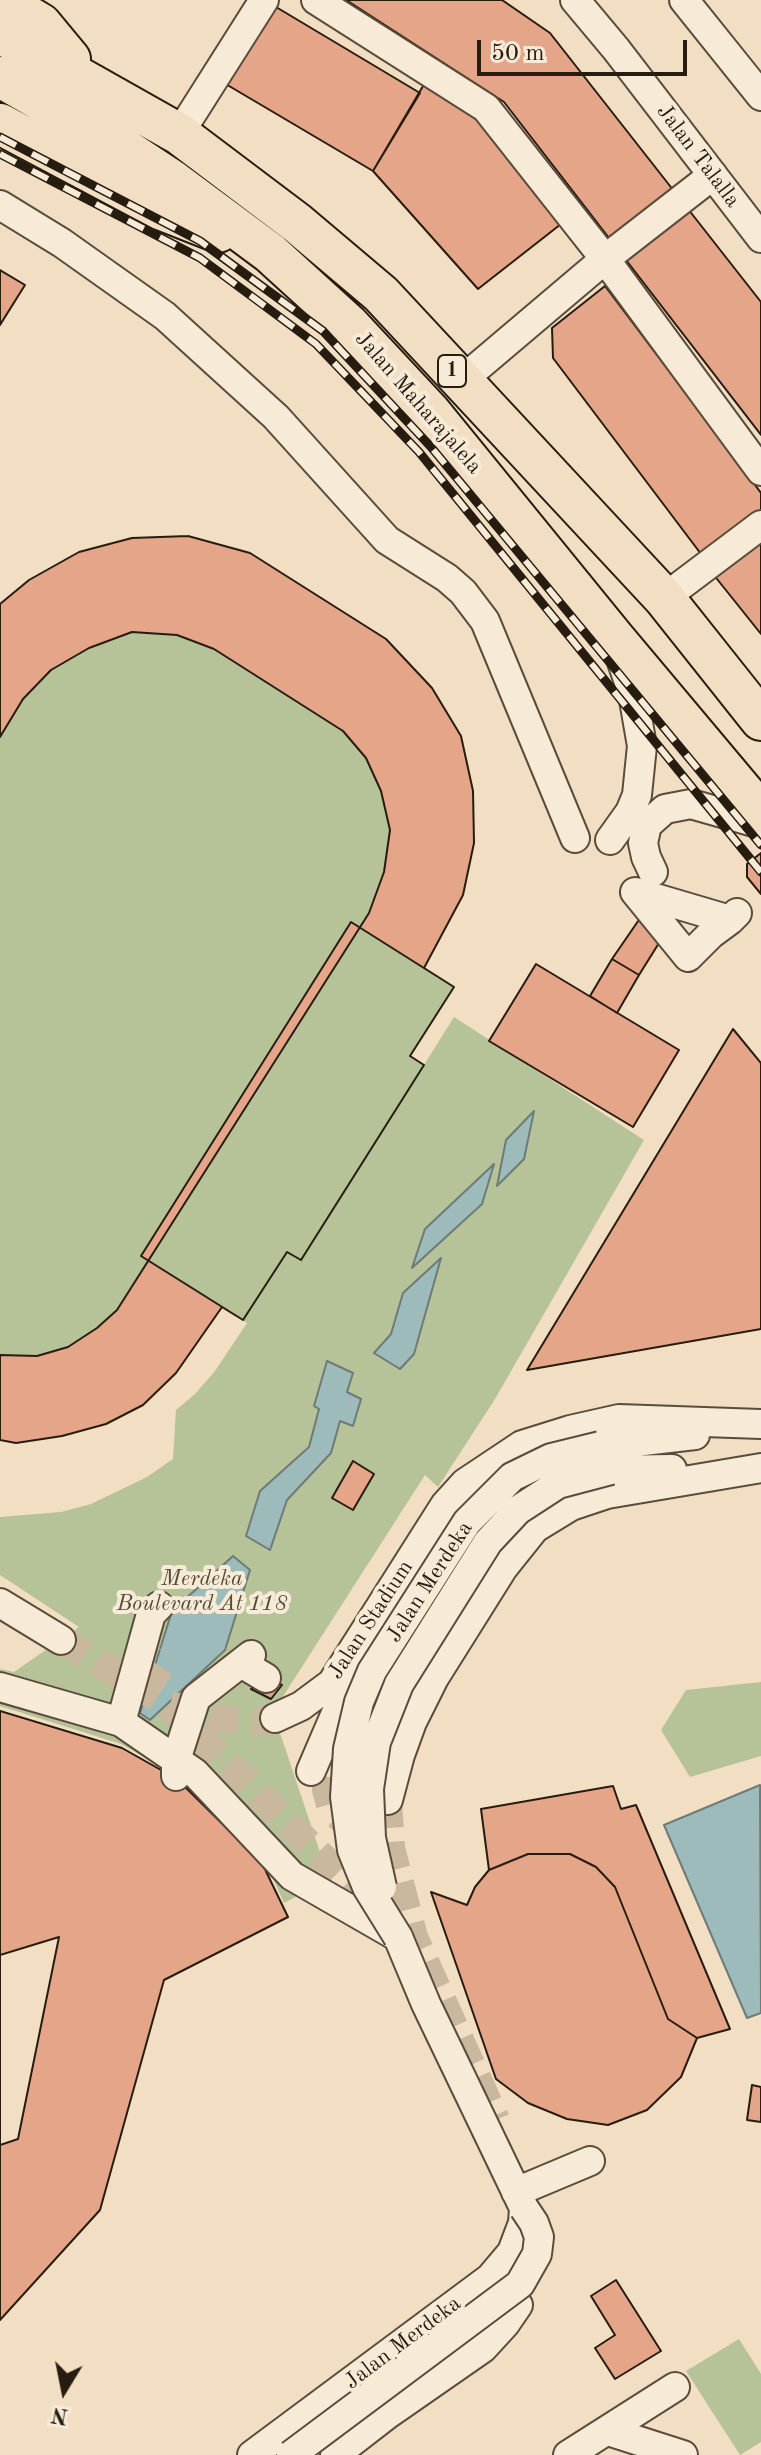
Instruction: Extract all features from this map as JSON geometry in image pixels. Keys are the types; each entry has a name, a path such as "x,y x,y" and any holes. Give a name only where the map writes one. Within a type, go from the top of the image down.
{"highway":[{"path":"1,0 41,24 88,81"},
{"name":"Jalan Maharajalela","path":"0,33 179,134 297,223 381,294 664,598 761,720"},
{"name":"Jalan Maharajalela","path":"0,77 117,144 270,253 348,324 430,412 761,813"},
{"path":"0,124 162,210 270,253"}],"street":[{"path":"179,134 264,0"},
{"path":"316,0 486,108 605,259 761,471"},
{"name":"Jalan Talalla","path":"575,0 761,238"},
{"path":"684,0 761,96"},
{"path":"461,381 605,259 713,175"},
{"path":"0,205 62,243 165,316 276,417 387,540 447,578 463,592 485,621 575,838"},
{"path":"664,598 761,525"},
{"path":"614,638 633,694 642,746 638,819 646,857 653,872"},
{"path":"616,847 638,819 691,804 761,824"},
{"name":"Jalan Stadium","path":"275,1718 301,1706 332,1683 445,1505 465,1483 522,1445 619,1419 761,1426"},
{"name":"Jalan Merdeka","path":"606,1458 761,1426"},
{"name":"Jalan Merdeka","path":"291,2455 520,2284 537,2254 539,2237 426,2004 398,1937 367,1887 352,1850 345,1797 348,1749 363,1692 372,1671 467,1522 512,1477 551,1458 761,1467"},
{"path":"388,1800 408,1733 434,1678 503,1568 535,1528 571,1506 607,1494 761,1467"},
{"path":"0,1603 61,1640"},
{"path":"121,1722 132,1652 151,1614 159,1606"},
{"path":"311,1771 345,1692 362,1638"},
{"path":"176,1770 196,1698 252,1665"},
{"path":"0,1687 121,1722 176,1770 195,1773 292,1876 398,1937"},
{"path":"520,2200 590,2161"},
{"name":"Jalan Merdeka","path":"252,2455 490,2278 512,2252 523,2223 520,2200"},
{"path":"335,2455 483,2348 518,2305"},
{"path":"568,2455 675,2387"},
{"path":"608,2431 683,2455"}],"green space":[{"name":"Merdeka Boulevard At 118","path":"188,536 250,553 386,639 432,688 461,736 473,791 424,967 454,987 410,1057 424,1065 454,1017 644,1140 495,1399 438,1487 425,1475 273,1712 331,1885 284,1903 266,1863 176,1775 121,1744 0,1706 0,1669 14,1672 79,1627 0,1575 0,1517 61,1512 91,1504 147,1477 173,1459 176,1410 215,1371 247,1323 222,1307 176,1373 143,1405 106,1424 61,1436 16,1443 0,1440 0,604 29,580 79,552 132,538"},
{"path":"761,1682 761,1756 690,1777 661,1730 686,1690"},
{"path":"739,2339 761,2374 761,2442 740,2455 686,2371"}],"water":[{"path":"534,1111 524,1159 497,1186 506,1140"},
{"path":"494,1164 482,1204 412,1268 425,1229"},
{"path":"441,1258 414,1354 400,1369 374,1353 391,1334 403,1293"},
{"path":"327,1361 353,1373 347,1392 361,1399 353,1426 340,1421 331,1453 287,1500 270,1550 246,1536 260,1491 309,1447 319,1409 314,1406"},
{"path":"233,1556 250,1570 225,1650 150,1720 140,1713 172,1611"},
{"path":"760,1785 761,2013 747,2018 664,1825"}],"building":[{"path":"346,0 502,0 550,33 761,302 761,435 504,102"},
{"path":"271,4 420,93 373,171 224,83"},
{"path":"426,81 488,128 561,224 478,289 373,171"},
{"path":"0,270 25,285 0,325"},
{"path":"605,286 761,493 761,510 701,554 553,358 552,328"},
{"path":"188,536 250,553 386,639 432,688 461,736 473,791 474,843 463,895 424,968 454,987 410,1056 424,1065 301,1260 287,1252 243,1320 222,1307 176,1373 143,1405 106,1424 62,1436 16,1443 0,1440 0,1355 37,1356 68,1347 117,1310 369,913 384,872 390,830 381,791 366,758 343,731 214,649 177,635 132,632 89,648 51,670 23,699 0,737 0,604 29,580 79,552 132,538"},
{"path":"761,536 761,634 713,574"},
{"path":"761,853 761,894 747,877 747,864"},
{"path":"645,911 664,935 639,975 612,959"},
{"path":"351,922 454,987 410,1056 424,1065 301,1260 287,1252 243,1320 141,1256"},
{"path":"612,959 639,975 617,1013 590,996"},
{"path":"536,964 679,1050 633,1127 489,1041"},
{"path":"733,1029 761,1063 761,1329 527,1370"},
{"path":"353,1461 374,1474 353,1510 332,1498"},
{"path":"265,1674 282,1685 271,1699 251,1689"},
{"path":"0,1711 122,1748 177,1779 262,1863 288,1917 164,1980 100,2210 0,2320"},
{"path":"613,1786 621,1809 636,1805 730,2029 697,2038 668,2019 615,1887 596,1867 570,1854 528,1854 489,1870 481,1809"},
{"path":"528,1854 570,1854 596,1867 615,1887 668,2019 697,2038 681,2077 647,2110 608,2125 567,2119 528,2103 496,2079 431,1892 467,1905 475,1887 489,1870"},
{"path":"59,1937 18,2139 0,2145 0,1955"},
{"path":"752,2085 761,2087 761,2122 747,2120"},
{"path":"616,2280 661,2351 615,2379 595,2348 615,2335 591,2296"}],"tunnel":[{"path":"61,1640 166,1703 379,1909"},
{"path":"145,1690 169,1655"},
{"path":"170,1705 240,1721 275,1718"},
{"path":"331,1735 326,1790 332,1811 344,1821 365,1824"},
{"path":"388,1800 391,1848 414,1937 496,2120"}],"railway":[{"path":"0,137 200,241 323,331 431,447 761,845"},
{"path":"0,154 200,258 316,344 419,452 761,872"}]}
